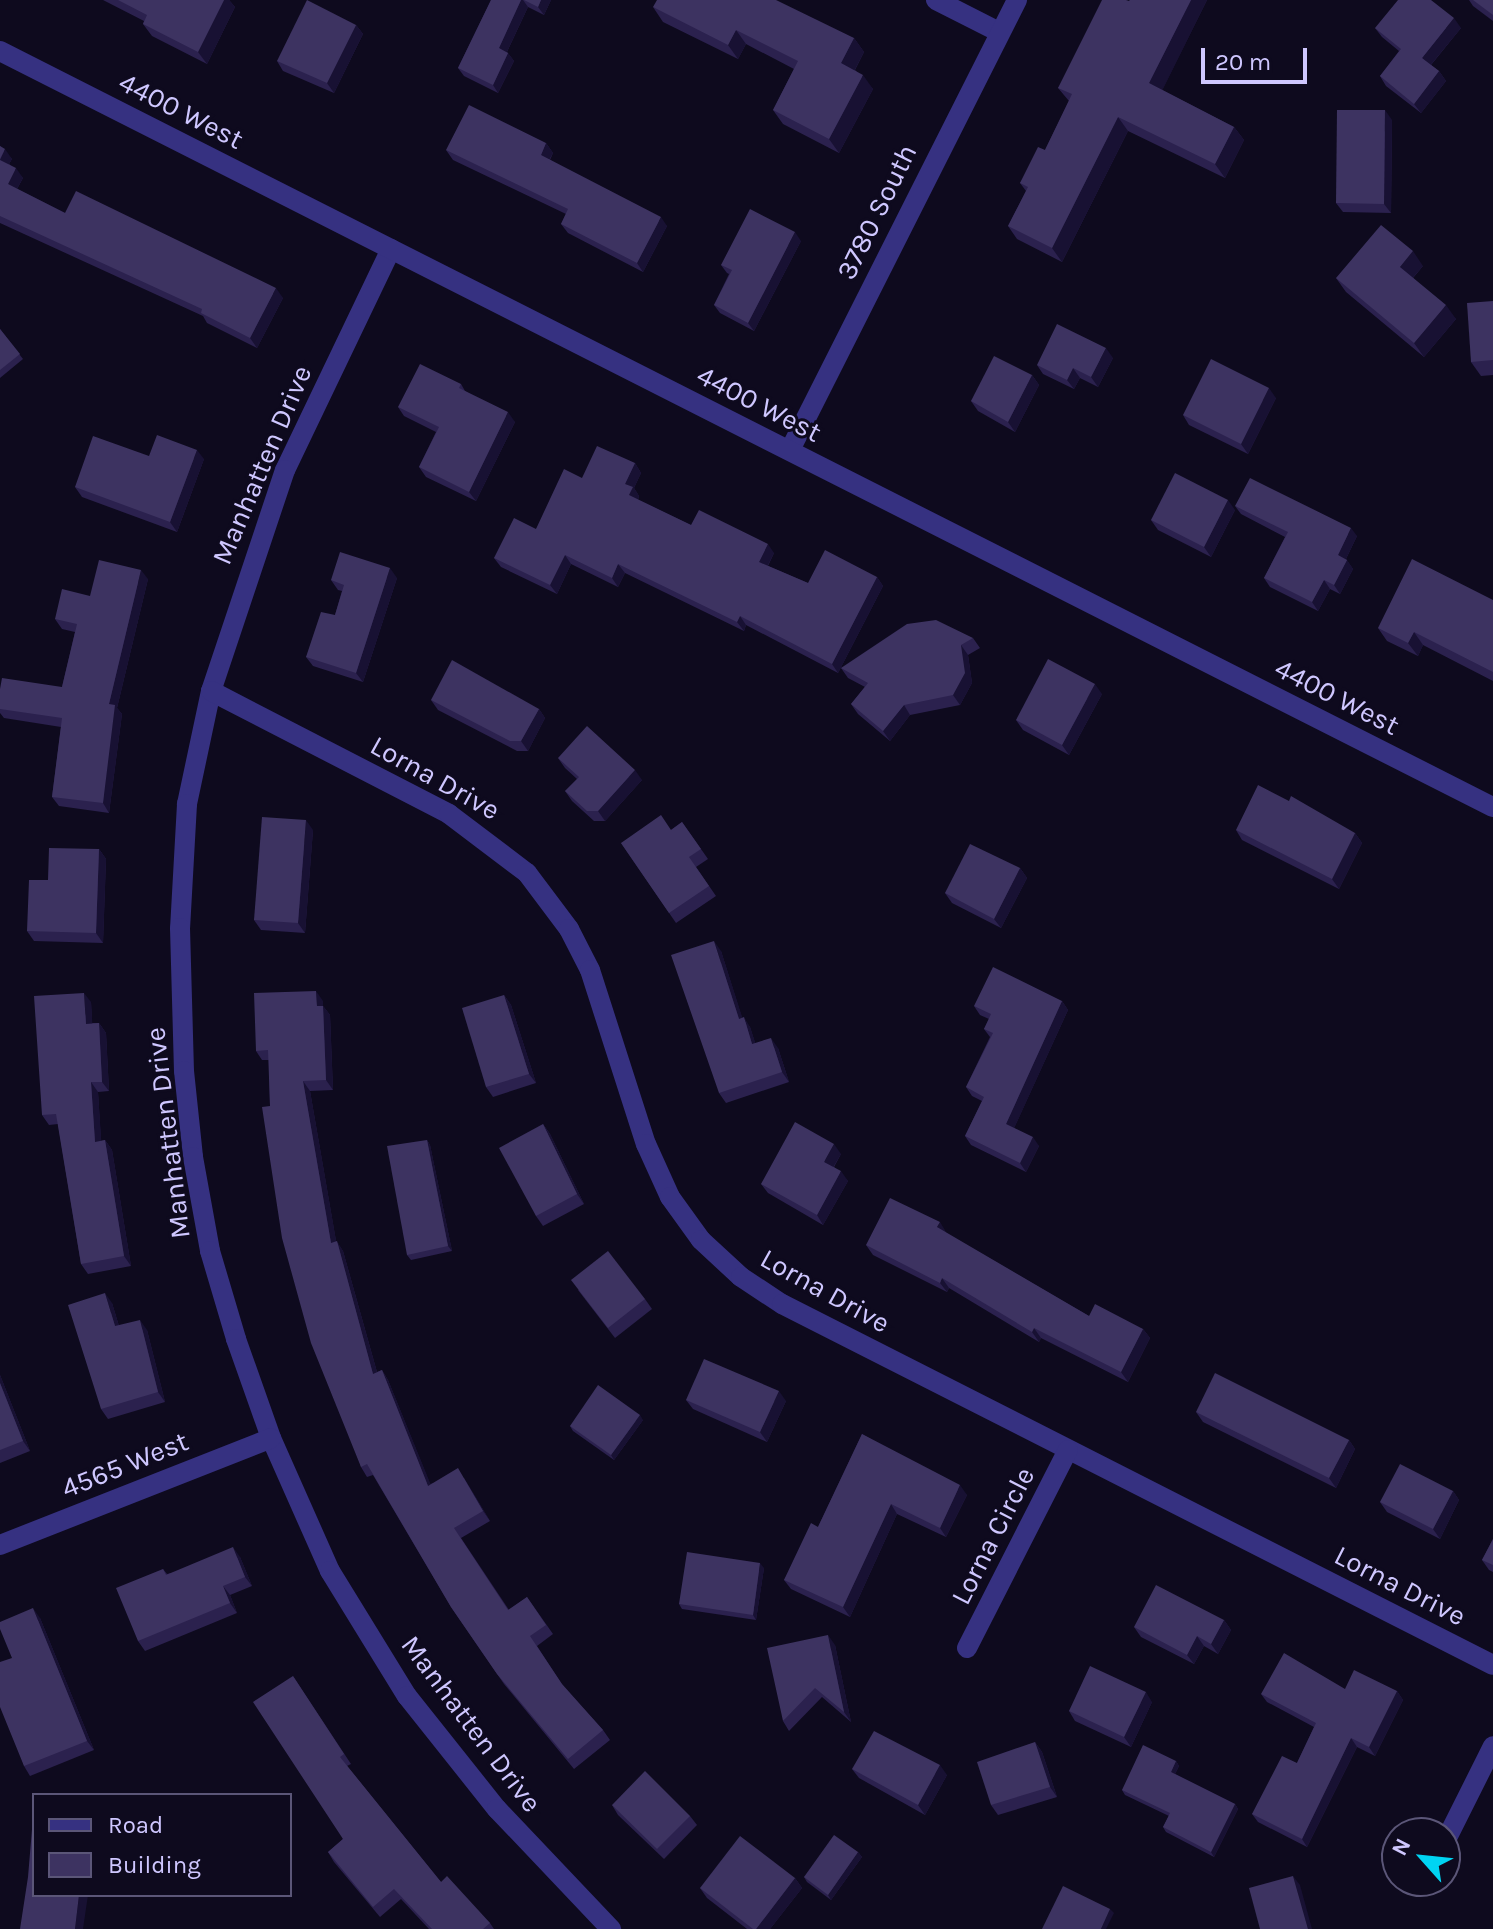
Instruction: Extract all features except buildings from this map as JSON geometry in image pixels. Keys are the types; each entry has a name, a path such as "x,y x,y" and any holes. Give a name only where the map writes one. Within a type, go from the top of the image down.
{"street":[{"path":"936,0 999,32"},
{"name":"3780 South","path":"790,450 1017,0"},
{"name":"4400 West","path":"0,51 1493,807"},
{"name":"Manhatten Drive","path":"391,249 285,470 211,691 187,804 180,928 184,1071 210,1251 271,1438 330,1571 407,1696 497,1809 611,1929"},
{"name":"Lorna Drive","path":"211,691 449,814 491,840 527,873 569,929 590,970 646,1144 670,1197 701,1240 741,1277 782,1304 1493,1665"},
{"name":"4565 West","path":"0,1545 271,1438"},
{"name":"Lorna Circle","path":"967,1648 1068,1450"},
{"path":"1458,1817 1493,1746"}]}
